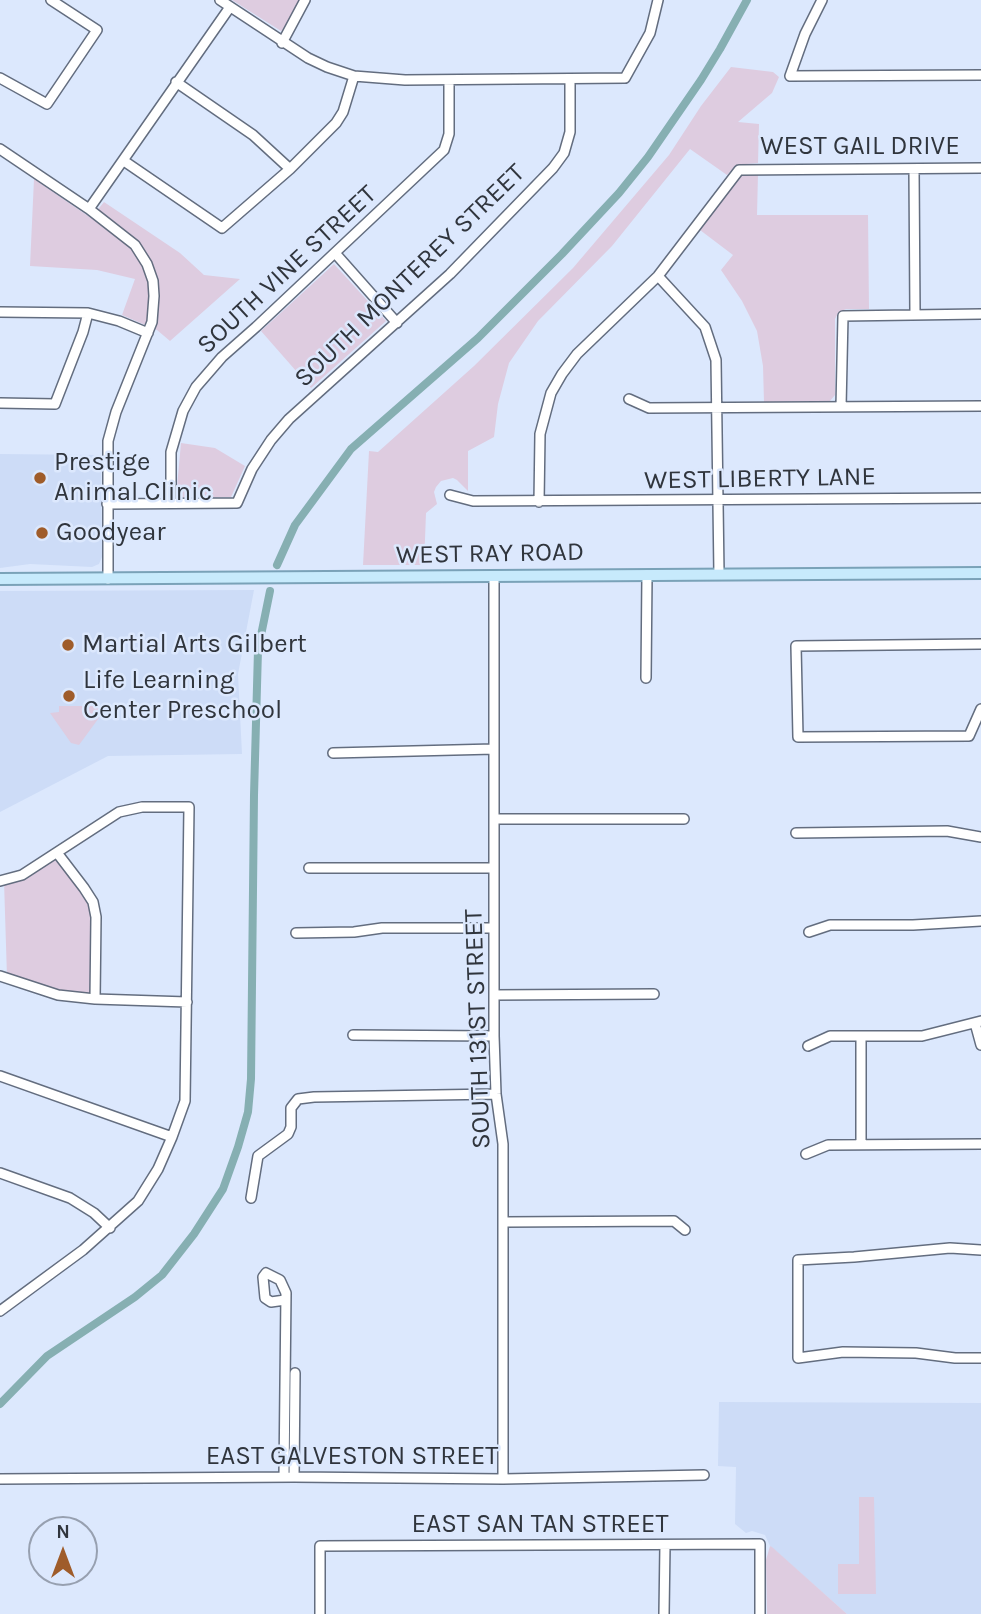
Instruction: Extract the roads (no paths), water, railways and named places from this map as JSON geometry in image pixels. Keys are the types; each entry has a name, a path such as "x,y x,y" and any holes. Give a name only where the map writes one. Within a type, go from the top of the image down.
{"main road":[{"name":"WEST RAY ROAD","path":"0,579 981,573"}],"street":[{"path":"0,78 47,104 97,30 51,0"},
{"path":"220,0 308,58 354,76 405,80 625,78 650,33 658,0"},
{"path":"282,43 305,0"},
{"path":"821,0 790,76 981,75"},
{"path":"89,209 230,7"},
{"path":"124,161 222,228 290,169 336,123 344,112 354,76"},
{"name":"SOUTH MONTEREY STREET","path":"171,503 237,503 252,469 289,419 397,323 513,211 564,153 570,132 570,79"},
{"name":"SOUTH VINE STREET","path":"171,503 171,452 183,411 196,387 222,357 444,150 449,134 449,80"},
{"path":"176,82 253,135 290,169"},
{"path":"0,149 89,209 135,245 147,264 153,281 154,311 148,333 116,412 108,442 108,579"},
{"name":"WEST GAIL DRIVE","path":"658,276 739,170 981,168"},
{"path":"914,169 915,314"},
{"path":"335,253 397,323"},
{"path":"540,502 540,434 551,393 577,354 658,276 705,327 716,360 719,575"},
{"path":"0,312 88,313 119,321 148,333"},
{"path":"0,403 55,404 88,313"},
{"path":"841,407 843,316 981,314"},
{"path":"629,399 649,408 981,406"},
{"name":"WEST LIBERTY LANE","path":"450,495 473,501 540,502 981,498"},
{"path":"107,504 171,503"},
{"path":"646,678 647,575"},
{"name":"SOUTH 131ST STREET","path":"495,577 494,1035 496,1094 503,1144 505,1222 503,1479"},
{"path":"981,644 796,646 798,737 970,736 981,709"},
{"path":"333,753 495,749"},
{"path":"0,881 22,875 58,855 119,813 142,807 189,807 185,1101 172,1137 158,1169 138,1200 110,1228 0,1311"},
{"path":"494,819 684,819"},
{"path":"796,833 947,831 981,837"},
{"path":"58,855 93,902 96,917 95,999"},
{"path":"309,868 494,868"},
{"path":"809,932 830,925 913,925 981,921"},
{"path":"296,933 354,932 382,928 494,928"},
{"path":"0,976 58,995 187,1002"},
{"path":"494,995 654,994"},
{"path":"808,1046 830,1036 922,1036 978,1022 981,1045"},
{"path":"353,1035 494,1035"},
{"path":"861,1037 861,1144"},
{"path":"0,1076 172,1137"},
{"path":"251,1198 258,1156 288,1134 291,1127 291,1108 298,1100 314,1097 496,1094"},
{"path":"806,1153 828,1145 981,1144"},
{"path":"0,1172 70,1198 94,1213 110,1228"},
{"path":"505,1222 674,1221 685,1230"},
{"path":"981,1250 950,1248 797,1260 798,1358 843,1352 916,1353 981,1358"},
{"path":"285,1300 289,1477"},
{"path":"289,1477 295,1373"},
{"name":"EAST GALVESTON STREET","path":"0,1479 503,1479 704,1475"},
{"name":"EAST SAN TAN STREET","path":"320,1614 320,1546 760,1544 760,1614"},
{"path":"664,1614 665,1545"}],"waterway":[{"path":"277,565 295,525 351,449 478,338 619,193 648,157 701,80 747,0"},
{"path":"0,1404 47,1356 135,1297 162,1275 194,1234 223,1189 238,1147 248,1112 251,1079 258,650 270,591"}],"place":[{"name":"Prestige Animal Clinic","path":"40,478"},
{"name":"Goodyear","path":"42,533"},
{"name":"Martial Arts Gilbert","path":"68,645"},
{"name":"Life Learning Center Preschool","path":"69,696"}]}
